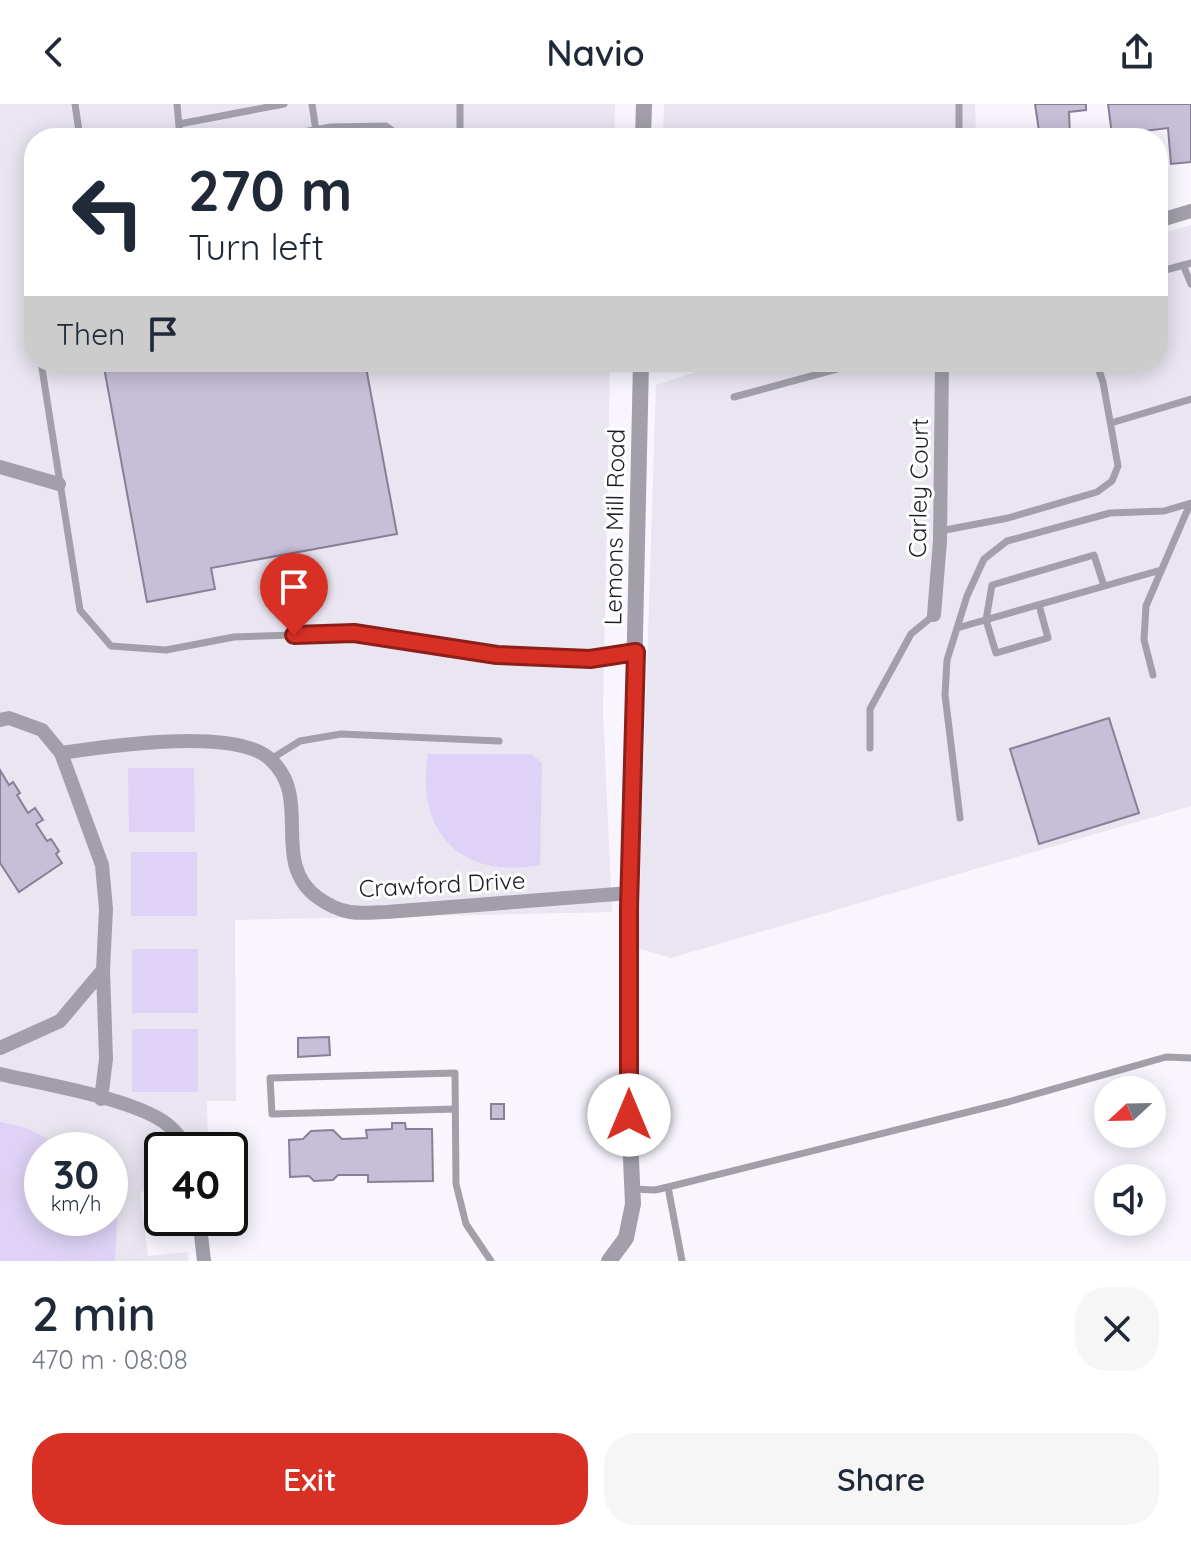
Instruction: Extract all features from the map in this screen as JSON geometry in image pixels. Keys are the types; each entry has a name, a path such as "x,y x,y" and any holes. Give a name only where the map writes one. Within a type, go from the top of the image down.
{"street":[{"path":"643,128 644,104"},
{"path":"1168,218 1191,211"},
{"name":"Lemons Mill Road","path":"609,1261 622,1246 629,1230 633,1189 629,1115 630,893 641,372"},
{"name":"Carley Court","path":"934,615 940,531 942,372"},
{"path":"0,467 59,484"},
{"path":"0,720 9,718 42,730 61,753 102,865 106,909 103,970 106,1059 101,1099"},
{"path":"61,753 125,743 207,743 246,746 271,759"},
{"name":"Crawford Drive","path":"271,759 288,785 293,860 297,875 310,892 329,906 352,912 387,912 630,893"},
{"path":"0,1048 60,1021 103,970"},
{"path":"0,1074 136,1108 166,1123 176,1132"},
{"path":"201,1236 204,1261"}],"lane":[{"path":"75,104 79,128"},
{"path":"177,104 179,128"},
{"path":"179,124 284,104"},
{"path":"312,104 315,128"},
{"path":"460,104 460,128"},
{"path":"959,104 959,128"},
{"path":"368,128 389,128"},
{"path":"1187,264 1191,284"},
{"path":"42,372 80,610 111,646 166,650 234,637 354,633 497,655 590,659 636,652"},
{"path":"734,397 826,372"},
{"path":"940,531 1008,518 1097,492 1112,481 1118,466 1098,372"},
{"path":"1111,423 1191,399"},
{"path":"1153,675 1144,640 1146,606 1190,504"},
{"path":"960,818 945,695 947,660 967,596 984,559 1007,541 1110,513 1164,511 1190,504"},
{"path":"1039,605 1048,638 996,653 986,620 992,585 1094,555 1104,586"},
{"path":"957,628 1161,570"},
{"path":"870,748 870,709 911,634 934,615"},
{"path":"271,759 300,741 341,734 499,741"},
{"path":"633,1189 668,1187 1008,1102 1166,1057 1191,1058"},
{"path":"455,1109 272,1114 270,1078 455,1073 456,1184 466,1224 491,1261"},
{"path":"668,1187 682,1261"}],"shaded area":[{"path":"0,104 615,104 614,128 24,128 24,372 610,372 603,710 612,912 235,920 236,1101 207,1101 208,1132 144,1132 144,1191 140,1192 148,1256 187,1252 189,1261 0,1261"},
{"path":"664,104 975,104 976,128 663,128"},
{"path":"1191,225 1191,806 671,958 638,948 656,385 696,372 1168,372 1168,232"},
{"path":"428,754 531,754 542,763 540,865 512,868 487,865 466,857 450,844 437,827 429,806 426,782"},
{"path":"128,768 194,768 195,832 129,832"},
{"path":"131,852 197,852 197,916 131,916"},
{"path":"132,949 198,949 198,1013 132,1013"},
{"path":"132,1029 198,1029 198,1092 132,1092"},
{"path":"0,1122 34,1132 24,1132 24,1236 116,1236 115,1261 0,1261"}],"building":[{"path":"1035,104 1086,104 1086,110 1069,112 1070,128 1039,128"},
{"path":"1108,104 1191,104 1191,162 1171,164 1168,128 1111,128"},
{"path":"105,372 367,372 397,534 211,568 215,589 147,602"},
{"path":"1109,718 1139,813 1039,844 1010,749"},
{"path":"0,770 9,785 13,782 28,813 35,808 43,820 36,824 47,841 51,839 59,851 56,854 62,863 19,892 0,863"},
{"path":"329,1037 330,1055 298,1057 298,1038"},
{"path":"491,1104 504,1104 504,1119 491,1119"},
{"path":"392,1123 405,1123 406,1129 432,1129 433,1181 368,1182 368,1175 338,1175 333,1180 314,1181 309,1176 290,1177 289,1140 303,1139 311,1131 333,1130 342,1139 367,1138 366,1130 392,1129"}],"route":[{"path":"294,635 354,633 497,655 590,659 636,652 629,908 629,1115"}]}
